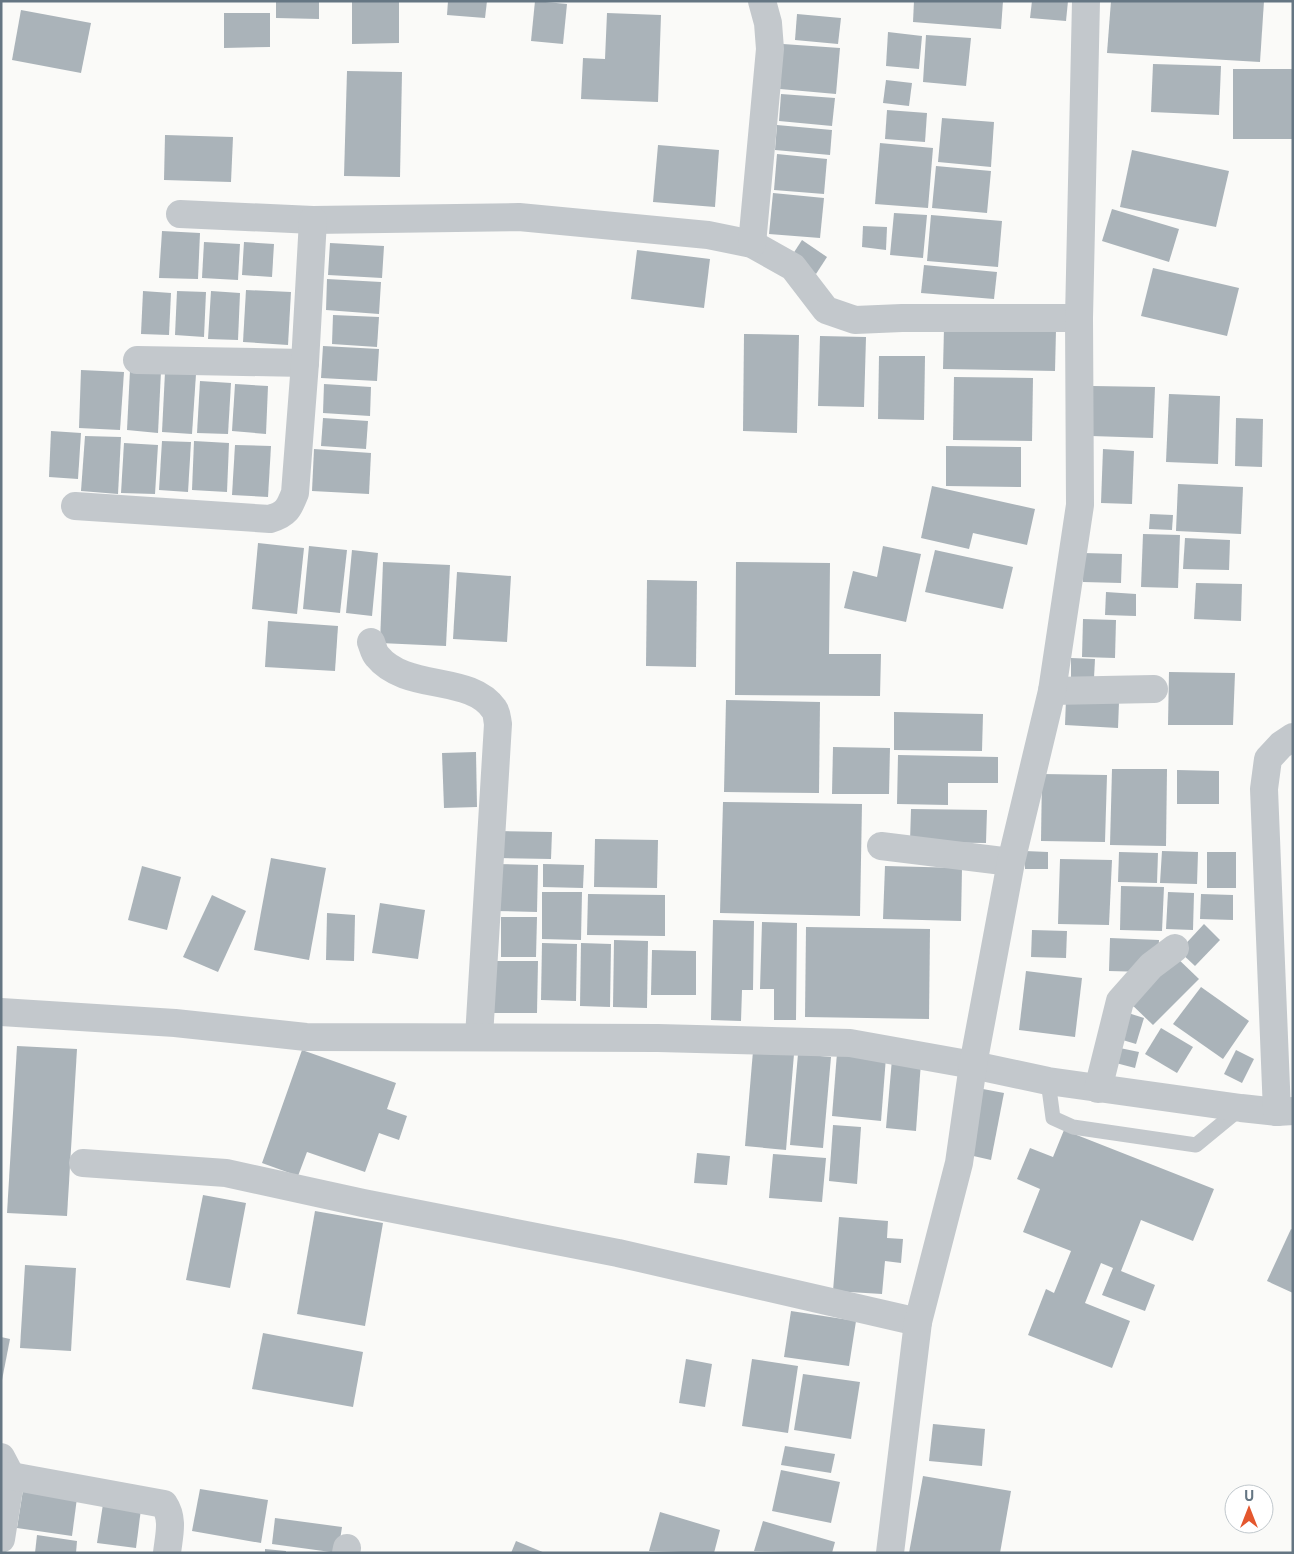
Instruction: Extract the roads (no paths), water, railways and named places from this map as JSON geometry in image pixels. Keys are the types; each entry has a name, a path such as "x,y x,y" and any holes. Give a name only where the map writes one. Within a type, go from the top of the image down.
{"street":[{"path":"752,244 770,49 768,23 762,1"},
{"path":"890,1553 918,1322 959,1163 972,1065 1011,862 1052,691 1080,505 1079,318 1086,1"},
{"path":"180,214 313,220 519,218 708,236 752,244 793,267 826,310 855,320 902,318 1079,318"},
{"path":"75,506 270,519 281,516 289,508 295,493 313,220"},
{"path":"137,360 305,363"},
{"path":"371,642 376,655 388,666 411,678 473,692 496,710 498,724 479,1037"},
{"path":"1052,691 1154,688"},
{"path":"1,1012 175,1023 306,1037 658,1038 850,1043 1098,1089 1285,1112 1264,789 1268,759 1281,745 1293,737"},
{"path":"881,846 1011,862"},
{"path":"1098,1089 1120,1001 1151,966 1175,948"},
{"path":"84,1163 226,1173 363,1203 618,1254 918,1322"},
{"path":"1,1539 6,1467 164,1504 170,1513 171,1524 167,1553"}],"lane":[{"path":"1048,1081 1053,1118 1072,1127 1196,1145 1241,1108"}]}
